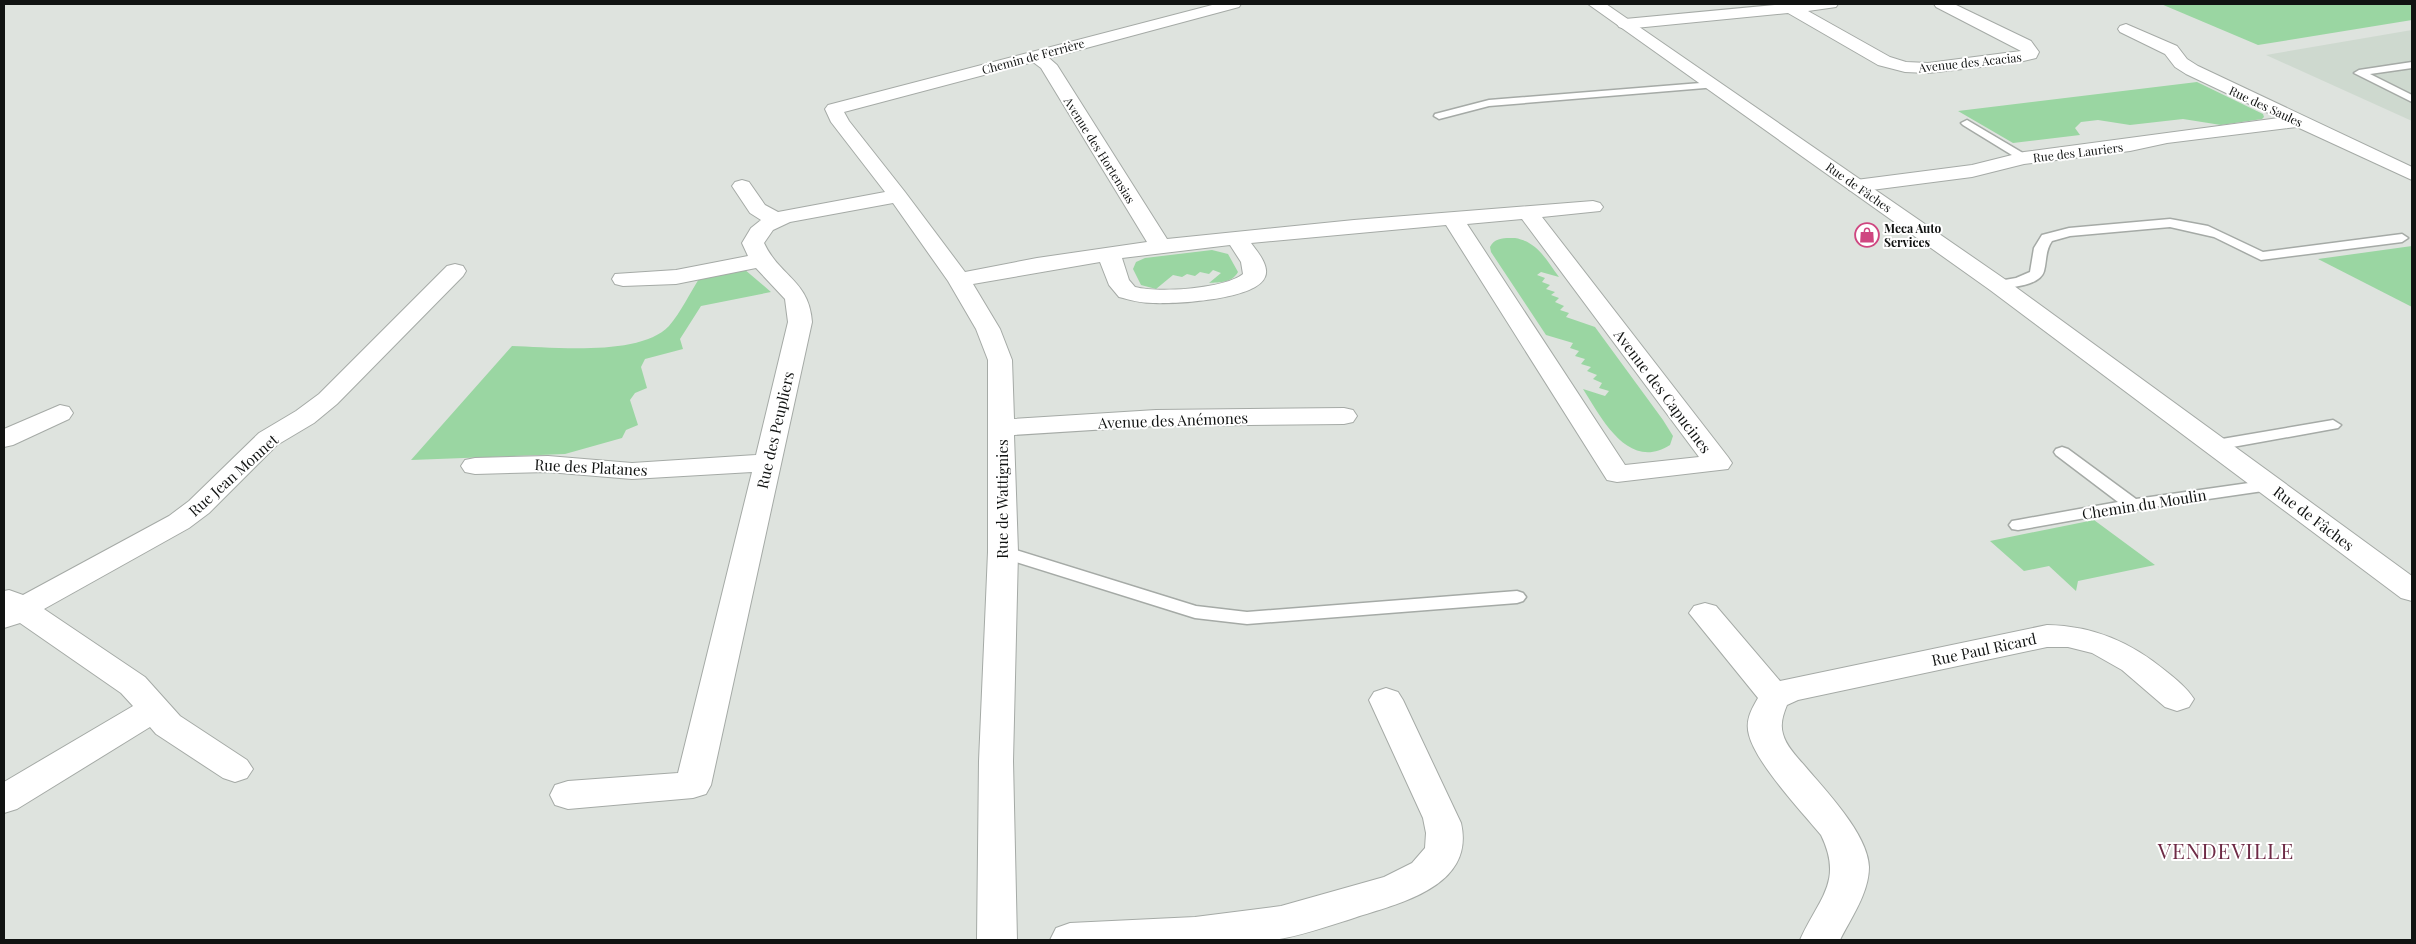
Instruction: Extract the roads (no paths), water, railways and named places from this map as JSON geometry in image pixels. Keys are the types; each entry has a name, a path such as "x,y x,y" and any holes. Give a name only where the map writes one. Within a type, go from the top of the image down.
{"street":[{"name":"Chemin de Ferrière","path":"834,109 1233,4"},
{"name":"Rue de Fâches","path":"1596,4 1998,286 2412,591"},
{"path":"1625,24 1782,7 1830,4"},
{"name":"Avenue des Acacias","path":"1782,7 1884,61 1905,67 1928,68 2015,58 2030,54 2031,52 2025,45 1942,4"},
{"name":"Rue des Saules","path":"2126,28 2170,50 2181,63 2192,70 2412,174"},
{"name":"Avenue des Hortensias","path":"1035,55 1048,65 1162,248"},
{"name":"Rue de Wattignies","path":"834,109 840,122 898,196 959,280 981,315 998,352 1001,368 1003,552 996,761 997,940"},
{"name":"Rue des Lauriers","path":"1856,186 1972,171 2024,158 2130,145 2167,137 2299,121"},
{"path":"742,186 757,209 776,220"},
{"path":"622,279 676,277 761,260 755,248 755,238 761,229 776,220 802,213 898,196"},
{"path":"959,280 1041,263 1236,239 1593,207"},
{"name":"Avenue des Capucines","path":"1452,219 1617,474 1718,463 1527,212"},
{"path":"1109,254 1122,287 1126,292 1140,296 1159,297 1232,288 1251,280 1254,277 1255,268 1236,239"},
{"name":"Rue des Peupliers","path":"568,795 693,785 800,314 800,306 790,290 761,260"},
{"name":"Rue Jean Monnet","path":"10,607 179,522 199,507 268,439 305,417 328,400 455,271"},
{"path":"4,440 60,414"},
{"name":"Avenue des Anémones","path":"1002,428 1156,418 1344,416"},
{"name":"Rue des Platanes","path":"475,466 548,464 632,471 767,463"},
{"path":"10,607 133,685 168,725 235,769"},
{"path":"1705,613 1776,697 1765,717 1766,735 1779,759 1834,826 1845,846 1850,865 1848,885 1820,940"},
{"name":"Rue Paul Ricard","path":"1776,697 1790,690 2047,636 2070,635 2097,641 2118,652 2177,699"},
{"path":"1070,940 1267,925 1303,918 1398,888 1431,869 1440,858 1444,846 1445,832 1441,818 1386,700"},
{"path":"4,799 154,708"}],"lane":[{"path":"2412,65 2359,74 2412,99"},
{"path":"1439,116 1489,103 1713,85"},
{"path":"1967,123 2024,158"},
{"path":"1998,286 2024,282 2037,274 2039,250 2047,238 2069,232 2170,223 2204,229 2261,256 2402,238"},
{"path":"2216,446 2333,425"},
{"path":"2062,452 2133,505"},
{"name":"Chemin du Moulin","path":"2018,525 2133,505 2270,485"},
{"path":"1003,552 1195,612 1227,617 1247,618 1517,597"}],"place":[{"name":"Meca Auto Services","path":"1867,235"}],"district":[{"name":"VENDEVILLE","path":"2226,850"}]}
